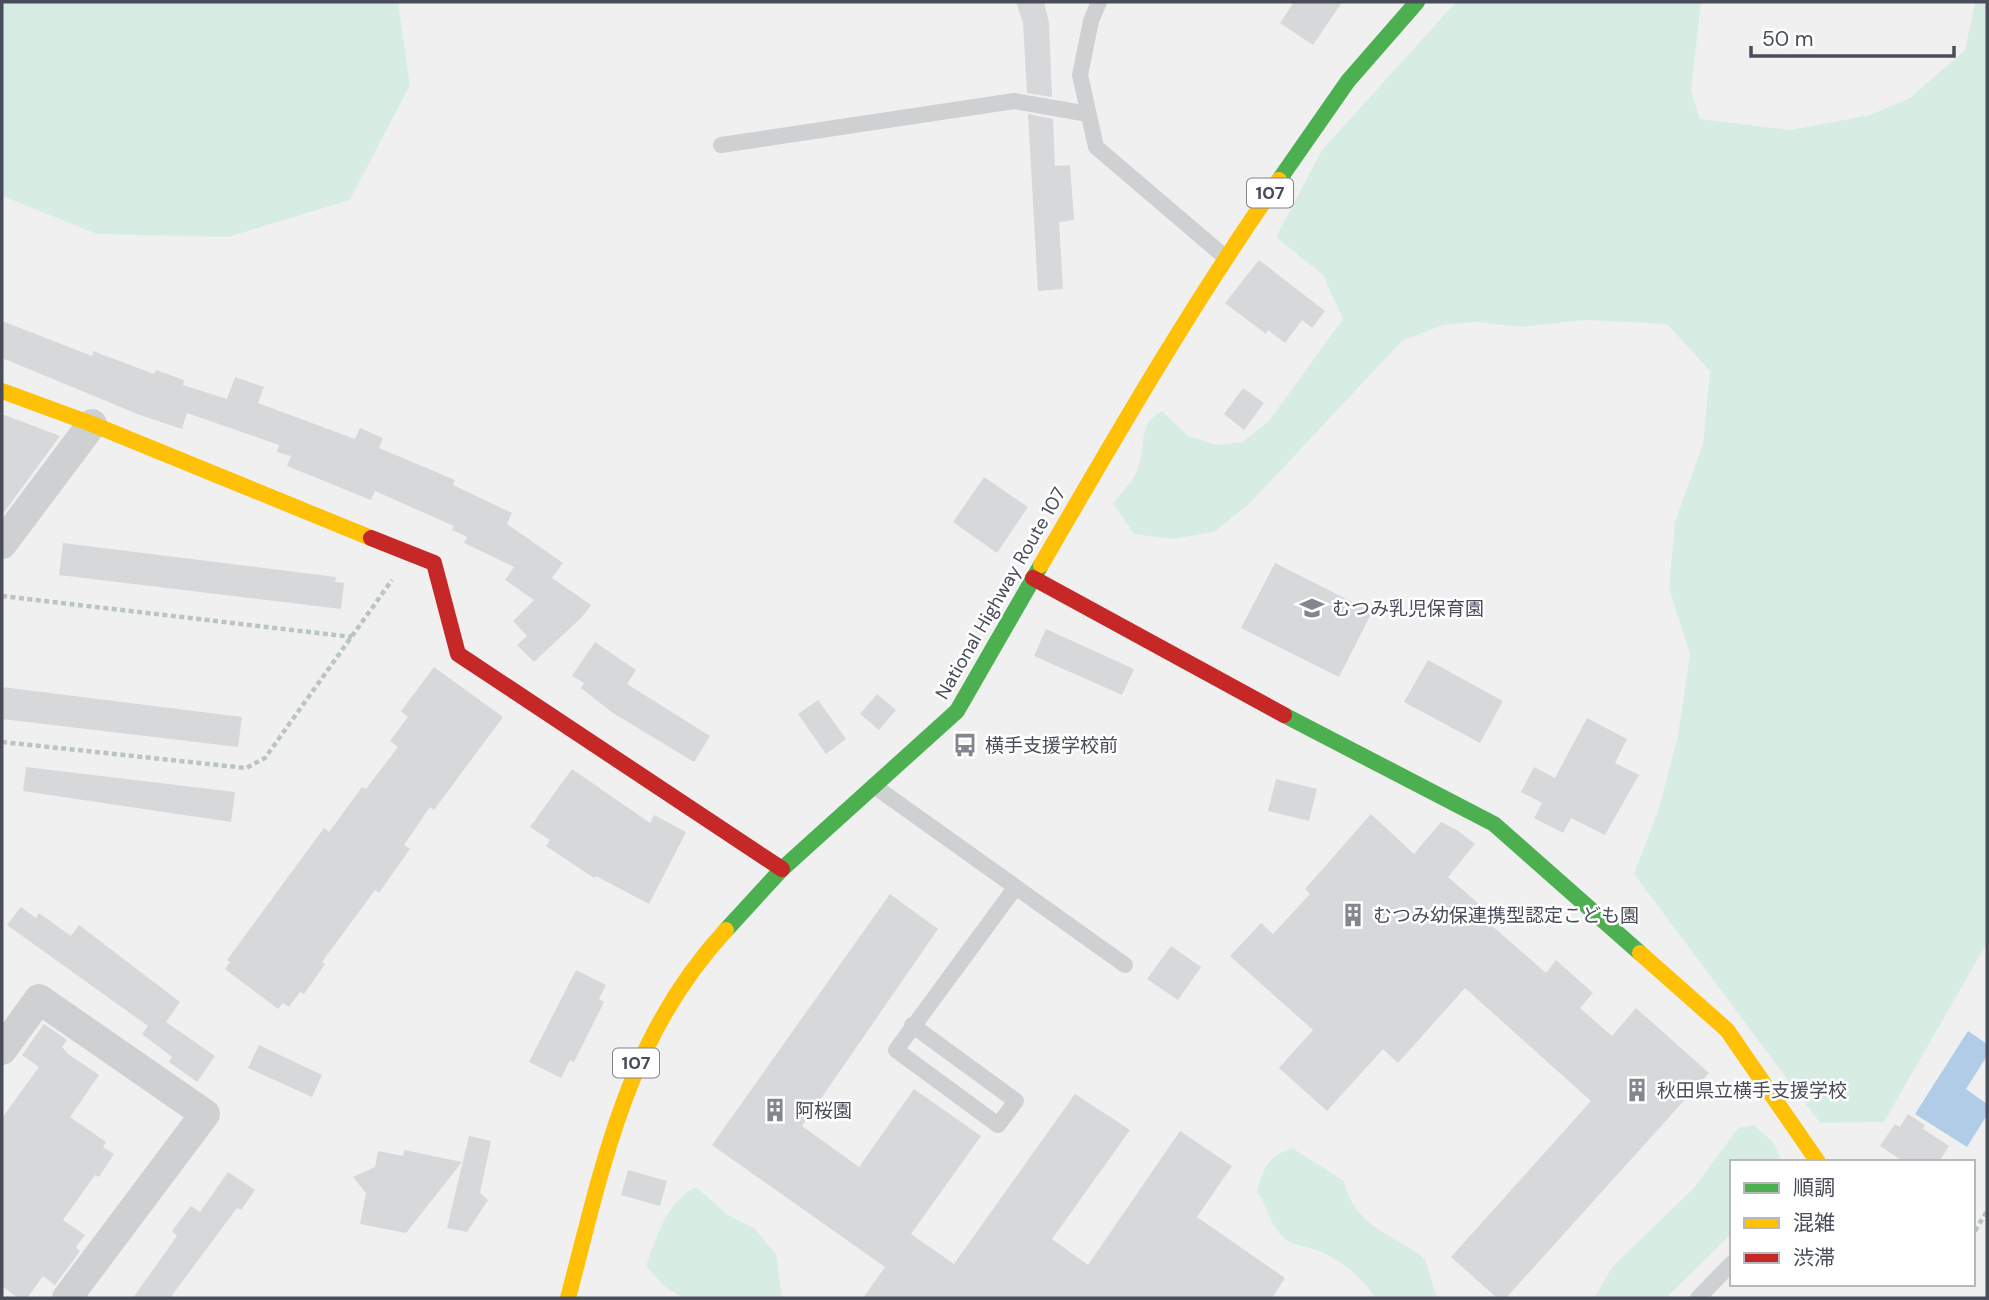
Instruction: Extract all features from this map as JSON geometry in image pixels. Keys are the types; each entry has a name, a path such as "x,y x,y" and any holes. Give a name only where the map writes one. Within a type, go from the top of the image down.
{"main road":[{"name":"National Highway Route 107","path":"568,1298 610,1140 635,1065 669,1005 712,945 782,869 957,711 1139,395 1225,257 1348,81 1417,2"},
{"path":"2,391 92,424 434,563 458,654 782,869"},
{"path":"1033,578 1362,757 1494,824 1727,1030 1817,1160"}],"street":[{"path":"2,544 92,424"},
{"path":"2,1051 39,999 205,1114 67,1298"}],"lane":[{"path":"1099,2 1090,21 1080,75 1096,147 1225,257"},
{"path":"721,145 1014,101 1088,114"},
{"path":"874,786 1125,965"},
{"path":"912,1025 1016,1101 998,1125 896,1050 912,1025 1016,888"},
{"path":"1698,1298 1730,1265"}],"path":[{"path":"2,742 246,768 265,758 411,554"},
{"path":"2,596 352,637"},
{"path":"1976,1231 1987,1211"}],"green space":[{"path":"2,2 398,2 410,85 350,200 228,237 97,234 2,196"},
{"path":"1456,2 1701,2 1691,91 1700,119 1791,130 1870,115 1910,98 1965,50 1975,2 1987,2 1987,943 1884,1122 1820,1123 1634,874 1659,808 1678,736 1690,654 1669,588 1675,522 1703,444 1710,371 1667,324 1584,320 1521,327 1476,322 1443,325 1402,341 1249,504 1214,532 1173,539 1134,534 1113,503 1136,473 1145,430 1154,416 1162,411 1188,436 1218,445 1242,442 1268,422 1343,319 1323,275 1276,237 1322,150"},
{"path":"1754,1125 1773,1142 1781,1160 1730,1160 1730,1235 1666,1298 1594,1298 1613,1266 1693,1189 1738,1128"},
{"path":"1292,1148 1344,1181 1349,1197 1365,1219 1425,1259 1437,1298 1375,1298 1359,1277 1337,1260 1290,1242 1281,1235 1257,1192 1268,1164 1277,1155"},
{"path":"696,1187 729,1216 754,1228 776,1254 782,1298 683,1298 664,1286 646,1266 670,1210 686,1193"}],"water":[{"path":"1968,1031 1987,1044 1987,1056 1966,1089 1987,1104 1987,1115 1967,1147 1915,1114"}],"building":[{"path":"1016,2 1044,2 1049,23 1052,97 1027,93 1023,23"},
{"path":"1294,2 1342,2 1313,45 1280,23"},
{"path":"1028,114 1053,119 1055,166 1070,165 1074,220 1059,222 1063,289 1038,291"},
{"path":"1259,260 1325,311 1312,328 1302,320 1285,343 1268,330 1266,334 1225,303"},
{"path":"2,321 92,356 93,351 154,374 156,370 184,380 183,385 227,399 235,377 264,387 258,403 355,439 360,428 383,438 379,448 455,480 453,485 512,513 507,524 563,563 552,578 591,605 582,617 534,662 517,645 527,636 513,621 534,600 505,580 514,567 464,543 467,537 452,530 454,526 375,491 371,500 287,466 291,456 277,452 279,445 187,413 182,429 140,415 2,358"},
{"path":"1243,388 1264,403 1244,430 1224,414"},
{"path":"2,414 60,436 2,515"},
{"path":"984,477 1028,507 997,553 953,522"},
{"path":"63,543 336,577 335,582 344,583 341,609 59,575"},
{"path":"1275,563 1372,612 1339,677 1241,628"},
{"path":"1046,629 1134,669 1122,695 1034,656"},
{"path":"595,642 636,670 627,684 710,736 694,762 613,713 581,688 584,683 572,676"},
{"path":"1428,660 1503,701 1480,743 1404,702"},
{"path":"434,667 503,717 434,810 430,807 404,845 410,849 379,893 375,890 322,962 325,964 304,994 300,992 289,1007 283,1003 278,1009 225,969 230,962 227,960 324,828 329,832 362,787 366,789 398,747 390,741 408,717 401,711"},
{"path":"2,687 242,717 238,747 2,719"},
{"path":"877,694 896,710 879,730 860,714"},
{"path":"818,700 846,739 826,754 798,714"},
{"path":"1587,718 1627,739 1615,763 1639,775 1605,835 1571,818 1563,833 1534,818 1542,803 1521,792 1534,767 1555,778"},
{"path":"26,767 235,792 231,822 23,791"},
{"path":"572,769 650,823 654,815 686,832 649,904 596,876 594,878 546,846 550,840 530,827"},
{"path":"1276,779 1317,789 1309,821 1268,811"},
{"name":"秋田県立横手支援学校","path":"1371,814 1414,854 1441,822 1457,830 1475,844 1448,877 1488,912 1483,918 1546,973 1556,960 1593,993 1580,1008 1612,1036 1636,1008 1709,1073 1506,1298 1497,1298 1451,1257 1591,1101 1465,988 1398,1063 1383,1049 1327,1111 1279,1068 1313,1030 1230,956 1261,923 1273,934 1310,894 1305,889"},
{"name":"阿桜園","path":"890,894 938,929 802,1126 859,1167 914,1089 981,1136 911,1234 954,1264 1075,1094 1130,1130 1052,1239 1088,1265 1180,1131 1232,1166 1197,1217 1285,1278 1272,1298 863,1298 885,1267 712,1145"},
{"path":"21,907 36,918 39,913 71,936 79,925 180,1002 166,1022 215,1056 197,1082 169,1062 172,1057 142,1034 148,1026 7,925"},
{"path":"1171,946 1201,967 1178,1000 1147,979"},
{"path":"576,970 606,985 599,999 604,1002 574,1062 570,1060 561,1078 529,1062"},
{"path":"44,1024 67,1040 62,1047 68,1054 99,1075 70,1117 106,1142 103,1147 114,1154 99,1177 95,1175 63,1220 85,1235 76,1247 80,1251 55,1285 43,1276 27,1298 18,1298 2,1286 2,1118 39,1067 22,1055"},
{"path":"259,1045 322,1075 312,1097 248,1068"},
{"path":"1908,1114 1925,1125 1923,1129 1949,1146 1940,1160 1901,1160 1880,1146 1895,1124 1900,1127"},
{"path":"469,1136 491,1141 480,1193 488,1200 467,1232 447,1228"},
{"path":"404,1150 462,1162 406,1233 360,1224 366,1193 353,1177 375,1167 378,1151 403,1156"},
{"path":"628,1170 667,1181 660,1206 621,1195"},
{"path":"228,1172 255,1190 241,1210 237,1208 170,1298 133,1298 177,1236 172,1231 191,1206 200,1212"}],"traffic: fast":[{"path":"1279,180 1348,81 1417,2"},
{"path":"726,930 782,869 957,711 1041,565"},
{"path":"1284,715 1494,824 1640,953"}],"traffic: slow":[{"path":"1041,565 1186,322 1279,180"},
{"path":"2,391 92,424 371,538"},
{"path":"568,1298 608,1150 623,1103 642,1058 692,971 726,930"},
{"path":"1640,953 1727,1030 1817,1160"}],"traffic: jam":[{"path":"371,538 434,563 458,654 782,869"},
{"path":"1033,578 1284,715"}],"place":[{"name":"むつみ乳児保育園","path":"1312,608"},
{"name":"横手支援学校前","path":"965,745"},
{"name":"むつみ幼保連携型認定こども園","path":"1353,915"},
{"name":"秋田県立横手支援学校","path":"1637,1090"},
{"name":"阿桜園","path":"775,1110"}]}
